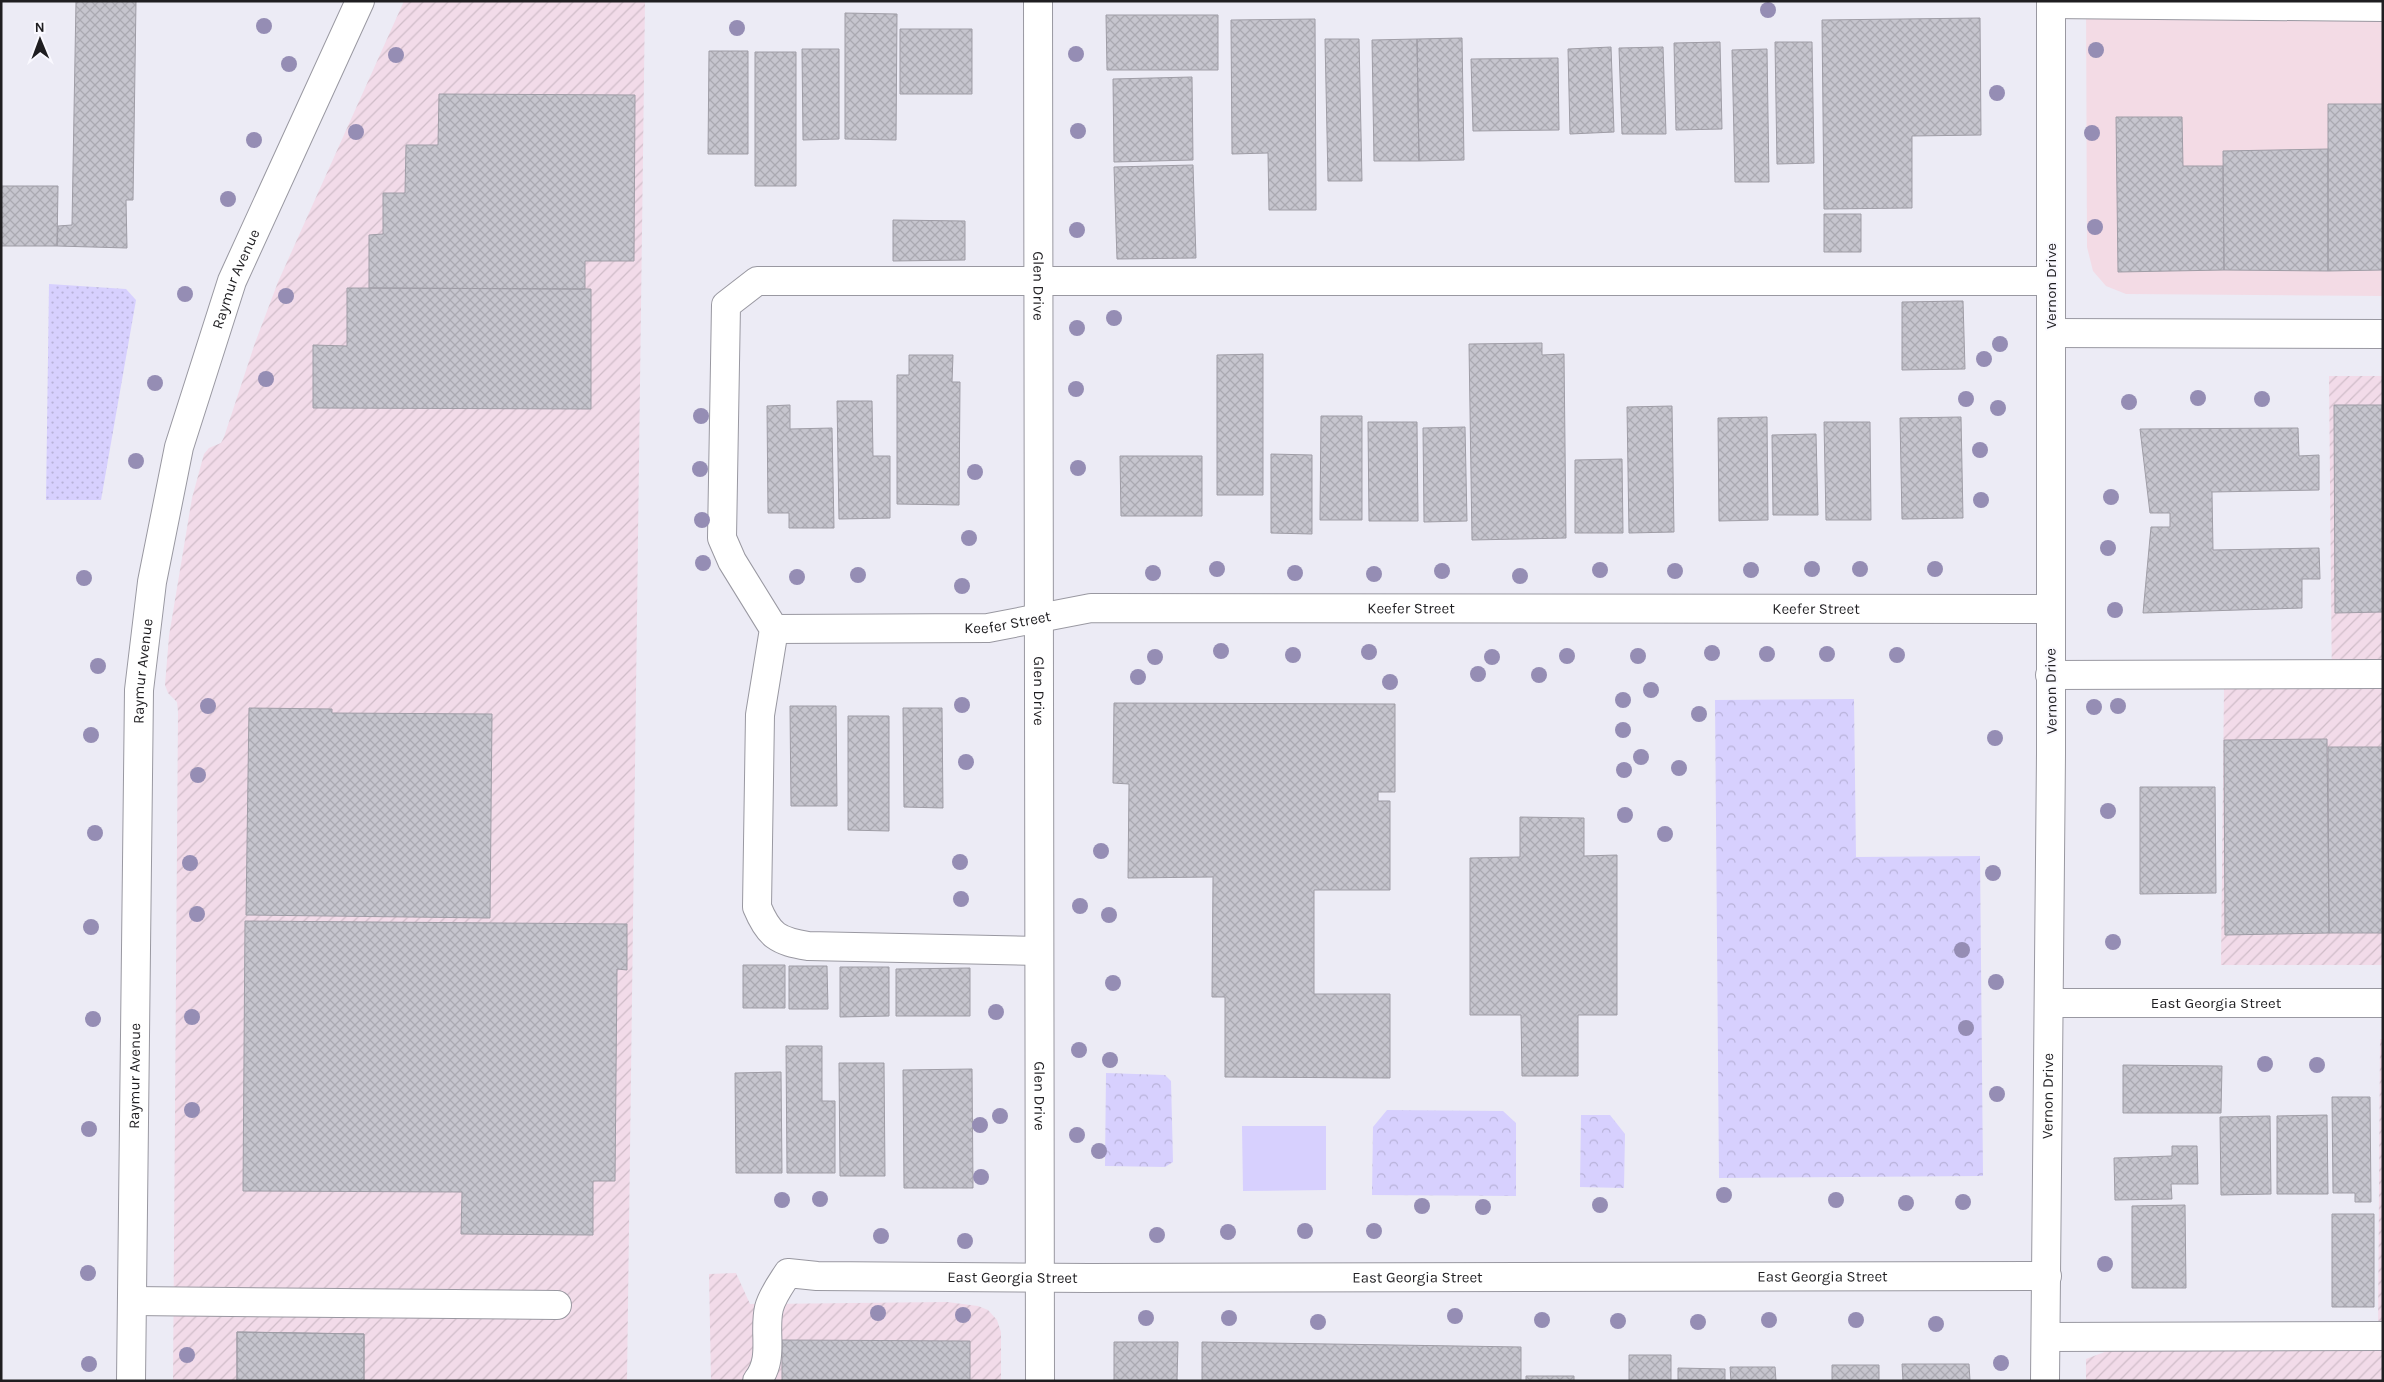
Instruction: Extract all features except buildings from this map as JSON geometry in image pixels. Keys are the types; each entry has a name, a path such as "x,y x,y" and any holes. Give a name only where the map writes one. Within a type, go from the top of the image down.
{"street":[{"name":"Raymur Avenue","path":"131,1381 140,690 152,582 179,447 232,281 360,1"},
{"name":"Glen Drive","path":"1038,1 1040,1381"},
{"path":"2051,3 2383,7"},
{"name":"Vernon Drive","path":"2045,1381 2048,1276 2050,1004 2051,3"},
{"path":"1039,951 808,946 785,942 764,926 756,907 760,715 774,629 732,561 722,538 726,305 757,281 2051,281"},
{"path":"2051,333 2383,334"},
{"name":"Keefer Street","path":"774,629 988,628 1092,608 2050,609"},
{"path":"2050,675 2383,674"},
{"name":"East Georgia Street","path":"2050,1004 2383,1003"},
{"name":"East Georgia Street","path":"757,1381 764,1372 768,1356 769,1308 788,1273 817,1276 1040,1277 2048,1276"},
{"path":"132,1301 557,1305"},
{"path":"2046,1337 2383,1336"}],"shaded area":[{"path":"404,1 645,1 627,1381 173,1381 178,712 177,702 168,693 165,685 169,636 192,498 204,454 209,448 221,443 224,437 255,343 278,282"},
{"path":"2086,1 2383,1 2383,296 2126,294 2106,286 2093,271 2087,247"},
{"path":"2329,376 2383,376 2383,965 2221,965 2224,688 2332,689"},
{"path":"2380,1039 2383,1039 2383,1381 2086,1381 2086,1359 2110,1350 2378,1336"},
{"path":"736,1273 750,1304 947,1302 978,1306 988,1310 997,1320 1001,1332 1001,1381 711,1381 709,1274"}],"green space":[{"path":"49,284 126,289 136,300 101,500 46,500"},
{"path":"1854,699 1856,857 1980,856 1983,1176 1719,1178 1715,700"},
{"path":"1106,1073 1165,1075 1171,1081 1173,1162 1165,1167 1105,1166"},
{"path":"1387,1110 1503,1111 1516,1123 1516,1196 1372,1195 1373,1127"},
{"path":"1581,1115 1610,1115 1625,1134 1624,1188 1580,1187"},
{"path":"1242,1126 1326,1126 1326,1190 1243,1191"}]}
